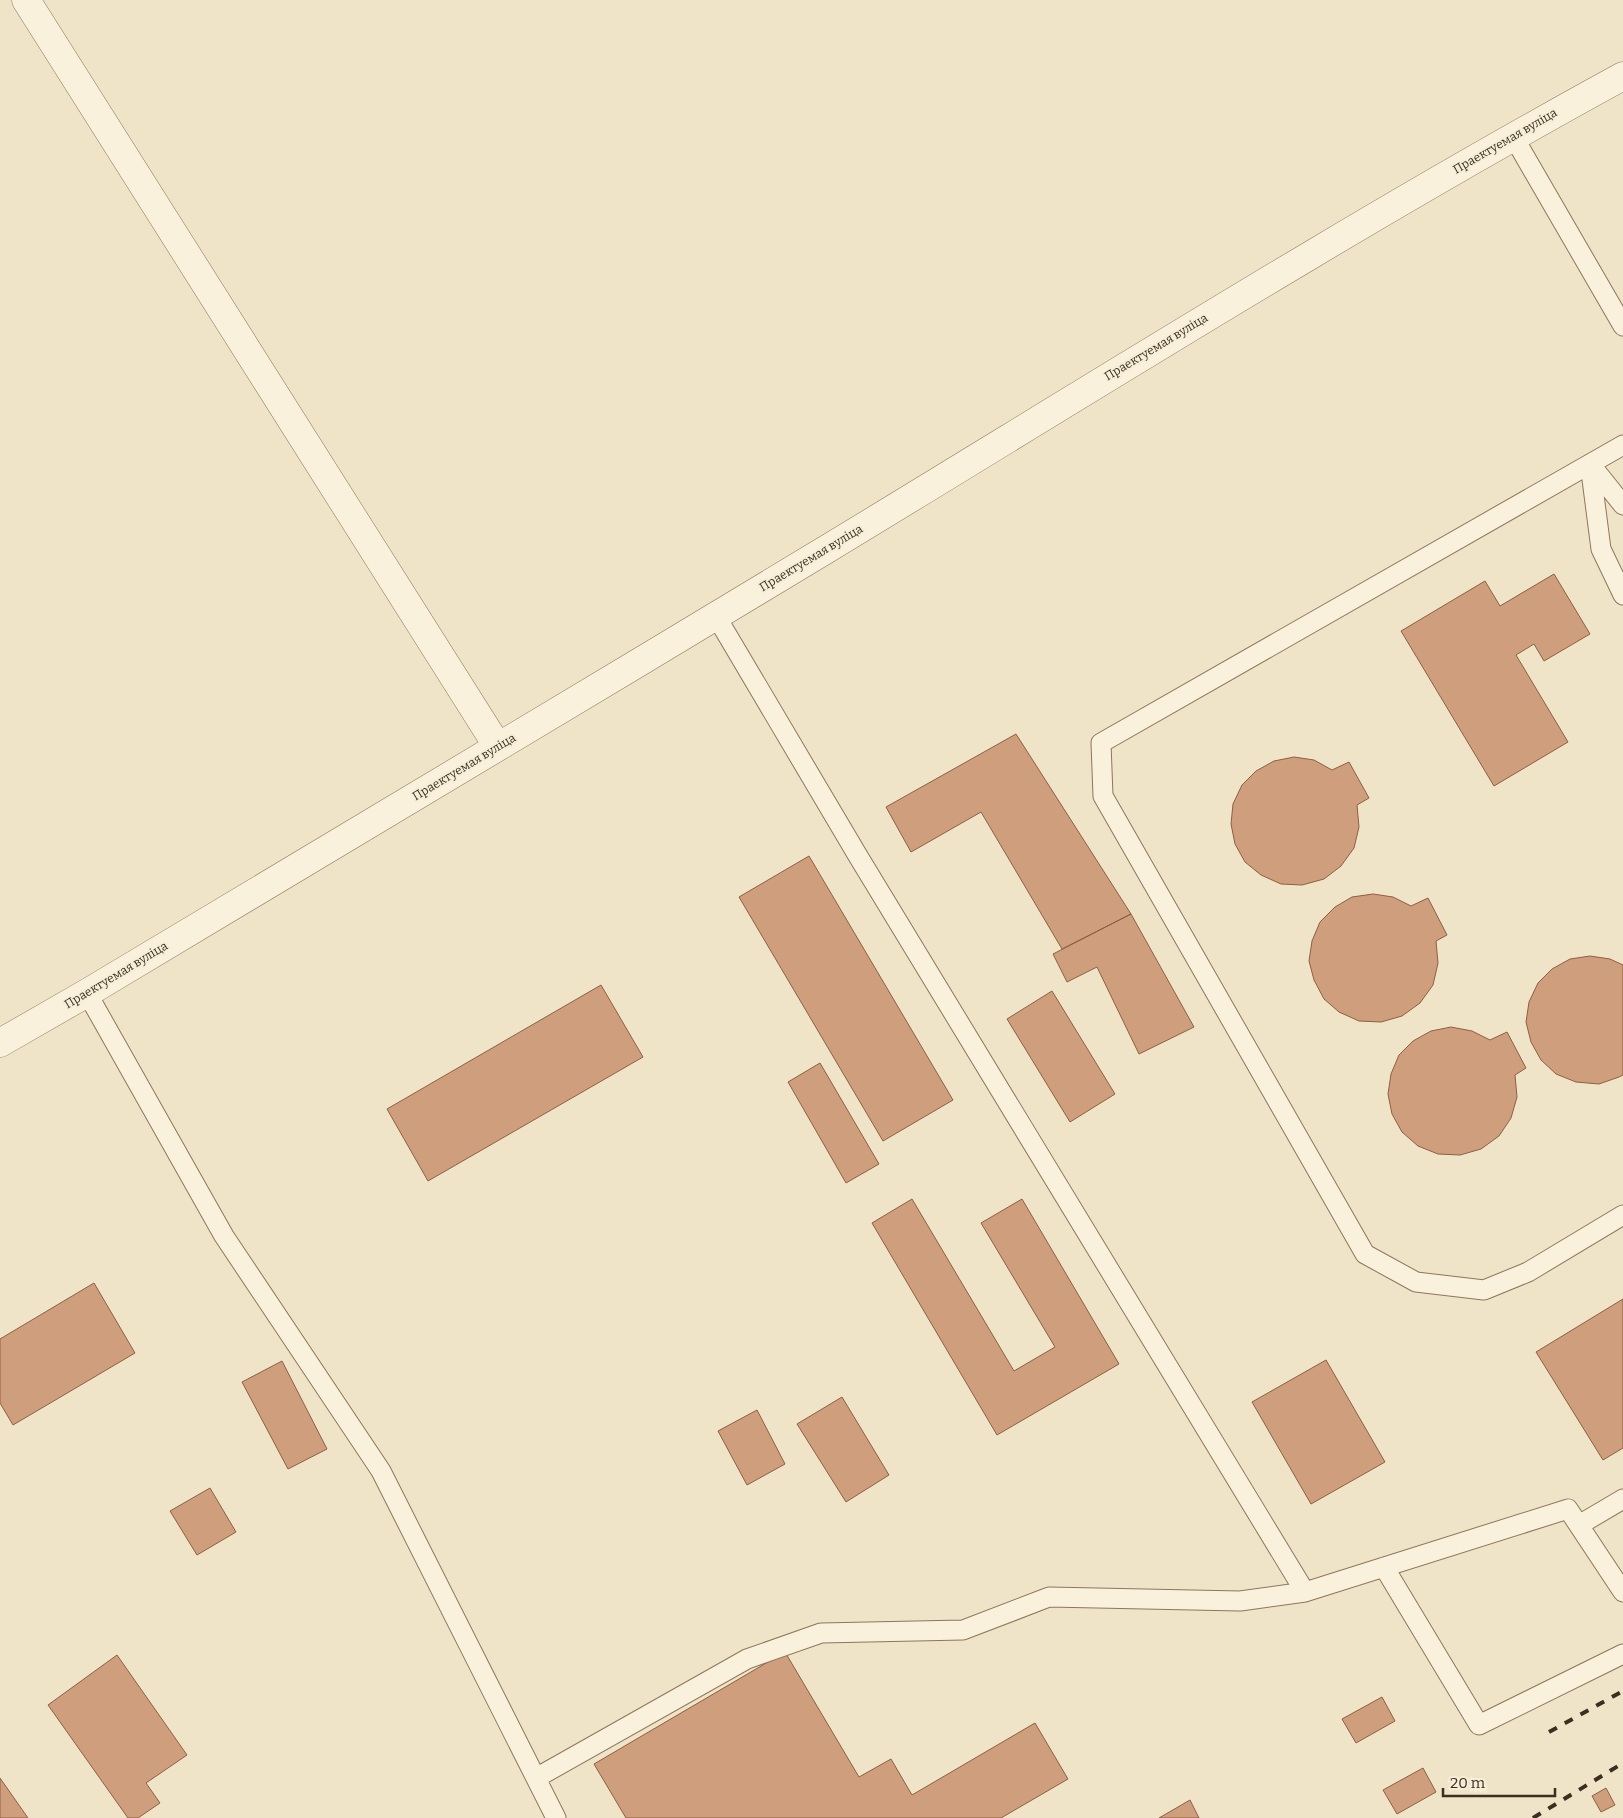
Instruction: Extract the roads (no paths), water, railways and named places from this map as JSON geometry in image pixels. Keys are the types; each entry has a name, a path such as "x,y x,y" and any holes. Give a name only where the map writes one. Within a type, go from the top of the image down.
{"street":[{"path":"26,0 498,747"},
{"name":"Праектуемая вуліца","path":"0,1043 87,993 716,616 1166,341 1513,136 1623,76"}],"lane":[{"path":"1513,136 1623,326"},
{"path":"1623,445 1101,743 1103,796 1365,1254 1416,1282 1484,1290 1528,1272 1623,1215"},
{"path":"1590,464 1623,505"},
{"path":"1590,464 1601,549 1623,595"},
{"path":"716,616 1305,1592"},
{"path":"87,993 224,1236 381,1471 556,1818"},
{"path":"1579,1525 1623,1499"},
{"path":"536,1778 747,1659 821,1633 963,1630 1049,1597 1240,1601 1305,1592 1568,1509 1623,1592"},
{"path":"1384,1567 1480,1725 1623,1654"}],"railway":[{"path":"1549,1732 1623,1691"},
{"path":"1533,1818 1623,1763"}]}
